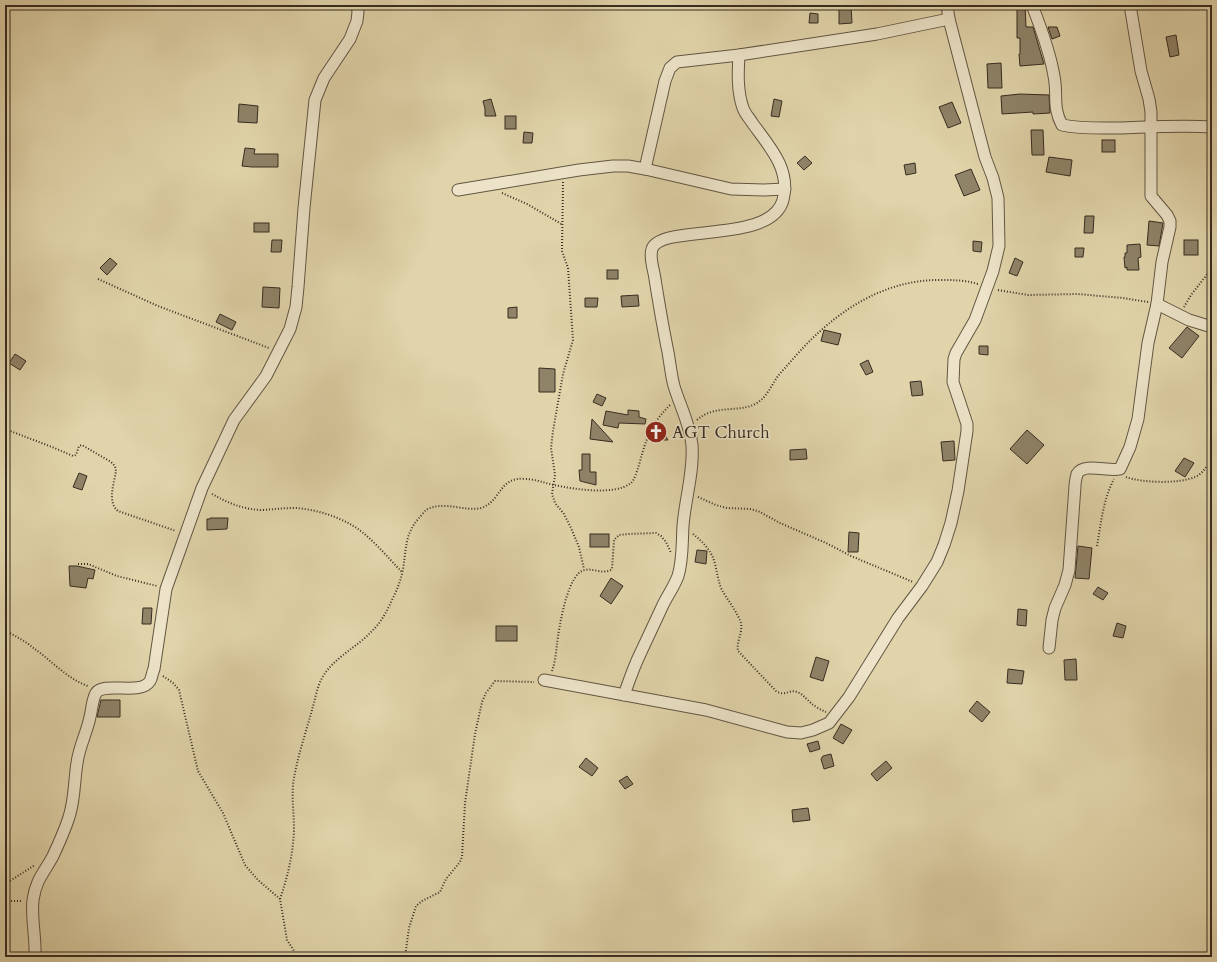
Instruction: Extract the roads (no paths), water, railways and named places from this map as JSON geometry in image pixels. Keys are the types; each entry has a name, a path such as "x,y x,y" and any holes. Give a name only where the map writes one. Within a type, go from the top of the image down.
{"street":[{"path":"35,957 33,901 36,886 41,874 52,857 70,816 74,799 77,762 94,698 97,691 103,689 134,688 143,686 150,682 154,669 166,589 202,488 234,420 266,376 290,329 296,307 315,100 324,78 350,39 357,21 357,5"},
{"path":"544,680 706,710 787,732 801,733 813,730 829,723 834,717 864,674 898,618 922,586 937,562 951,522 962,465 967,424 953,382 954,359 975,320 988,287 999,246 998,198 993,178 985,157 949,19 947,5"},
{"path":"1032,5 1054,77 1055,109 1062,125 1075,128 1178,126 1212,127"},
{"path":"1049,648 1055,608 1065,585 1069,570 1077,475 1080,470 1086,468 1118,472 1130,447 1138,419 1148,343 1157,304 1162,262 1170,227 1170,221 1167,215 1156,204 1151,196 1151,127 1149,99 1141,71 1130,5"},
{"path":"645,169 665,81 670,68 677,62 739,55 876,34 949,19"},
{"path":"624,695 640,653 680,570 683,547 683,526 692,460 692,444 689,427 684,410 678,398 673,379 659,308 652,261 652,249 655,244 662,240 739,229 757,223 771,217 779,210 783,203 785,189 783,172 779,159 743,110 739,95 739,55"},
{"path":"458,190 613,166 645,169 731,189 785,189"},
{"path":"1157,304 1189,320 1212,327"}],"place":[{"name":"AGT Church","path":"656,432"}]}
